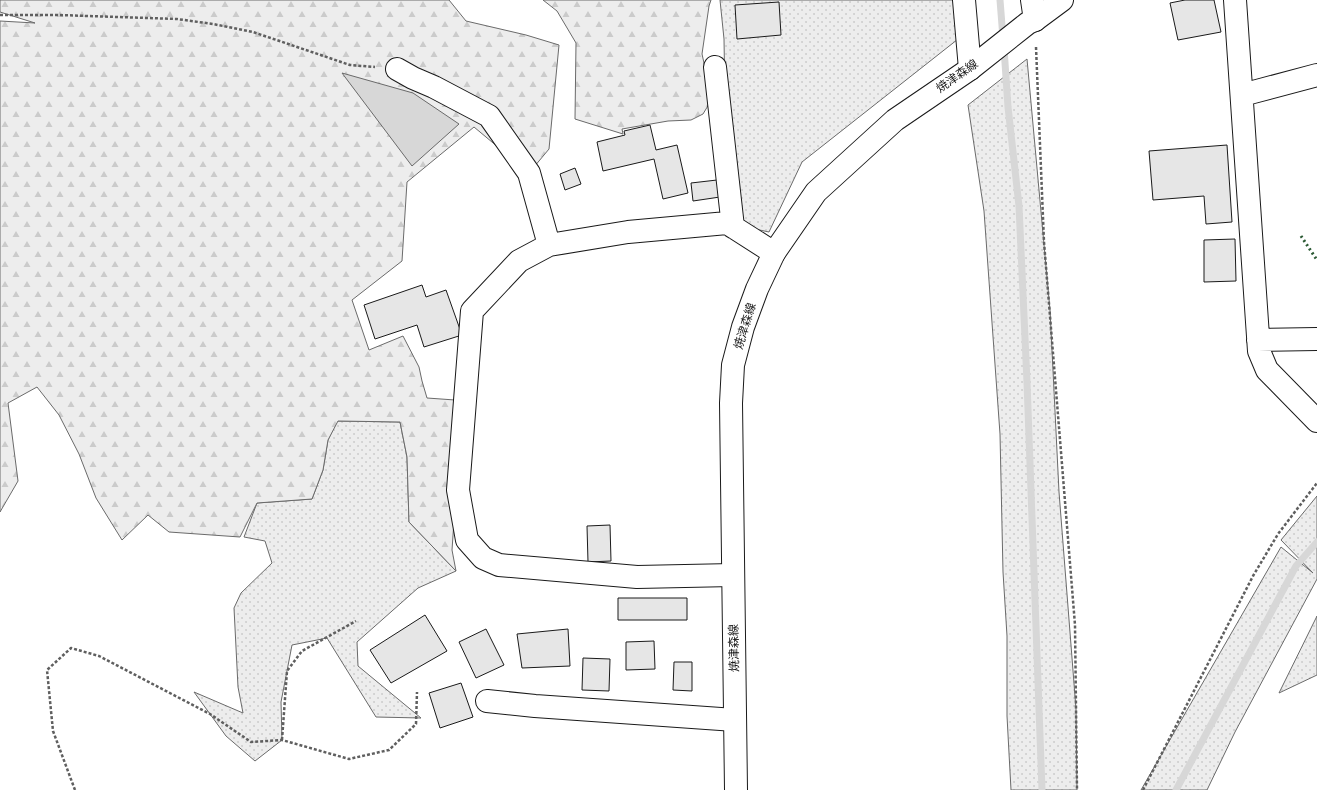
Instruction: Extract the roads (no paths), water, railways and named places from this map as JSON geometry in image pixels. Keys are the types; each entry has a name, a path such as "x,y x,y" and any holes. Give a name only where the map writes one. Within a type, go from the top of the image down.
{"street":[{"path":"964,0 970,69"},
{"path":"1032,14 1044,0"},
{"name":"焼津森線","path":"736,790 731,403 733,365 743,327 757,288 774,253 816,192 895,120 970,69 1032,14 1062,0"},
{"path":"1235,0 1258,351 1267,370 1317,421"},
{"path":"716,67 733,227"},
{"path":"398,69 489,116 529,173 549,245"},
{"path":"1242,95 1317,75"},
{"path":"733,575 637,577 499,565 482,558 467,540 458,490 472,311 519,261 549,245 628,232 727,223 774,253"},
{"path":"1258,340 1317,339"},
{"path":"487,702 735,720"}],"waterway":[{"path":"1000,0 1003,38"},
{"path":"1004,48 1008,107 1019,206 1042,790"},
{"path":"1176,790 1296,566 1317,542"}]}
